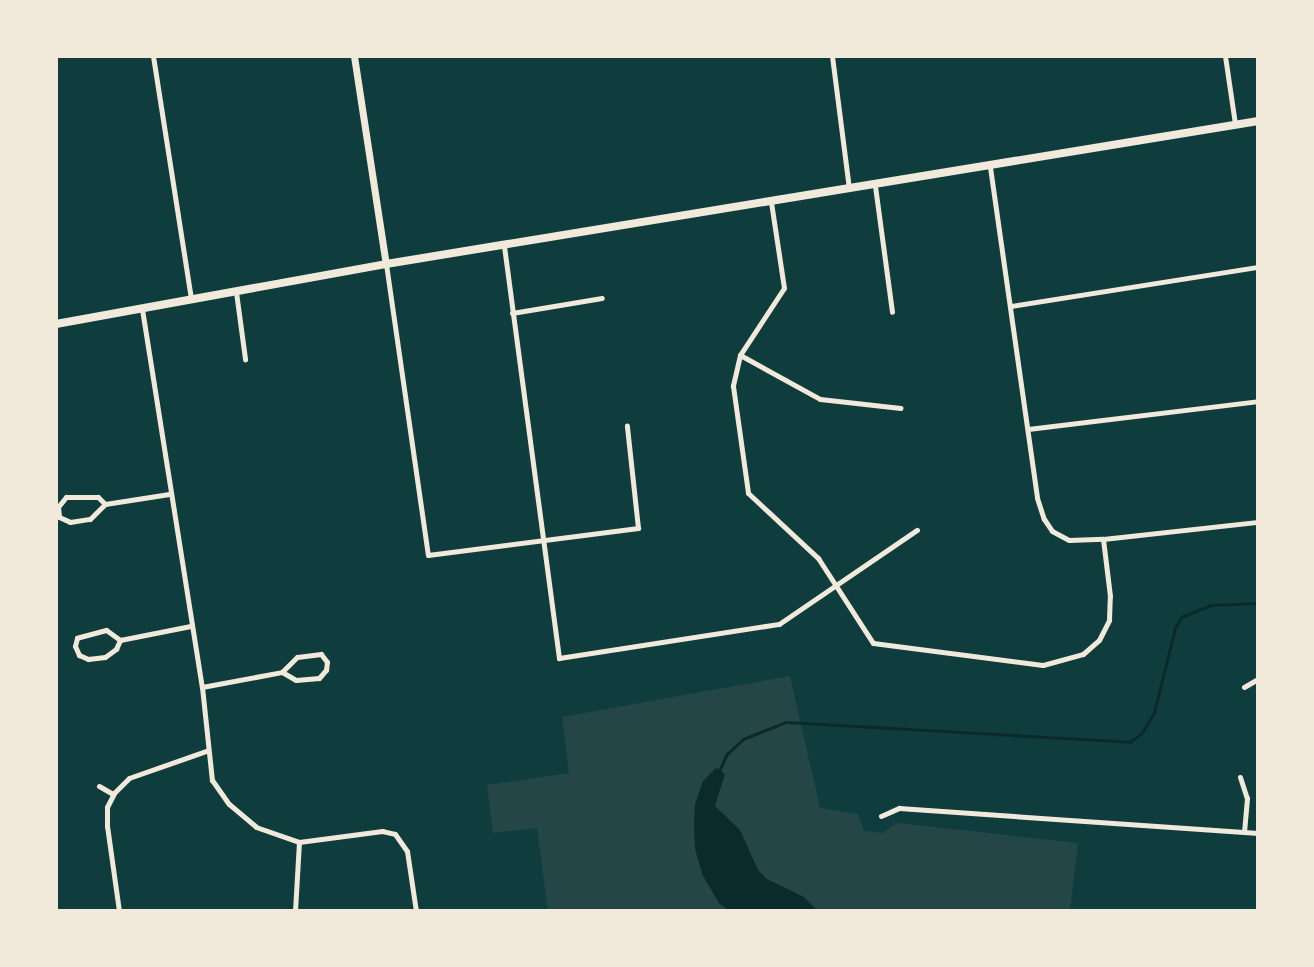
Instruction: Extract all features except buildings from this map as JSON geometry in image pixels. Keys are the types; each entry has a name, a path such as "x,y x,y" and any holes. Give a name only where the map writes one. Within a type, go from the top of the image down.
{"main road":[{"path":"56,324 386,264 1258,121"}],"street":[{"path":"153,56 191,300"},
{"path":"354,56 428,555 638,528 627,426"},
{"path":"832,56 849,190"},
{"path":"1225,56 1235,124"},
{"path":"990,167 1028,429 1044,519 1052,531 1069,540 1103,539 1258,522"},
{"path":"875,186 892,312"},
{"path":"771,202 784,288 740,355 733,386 748,493 818,558 873,643 1043,665 1083,654 1099,640 1109,620 1110,596 1103,539"},
{"path":"504,246 559,658 779,624 834,583 917,530"},
{"path":"1011,306 1258,267"},
{"path":"236,292 245,359"},
{"path":"512,313 602,298"},
{"path":"142,309 202,687 206,751 212,780 229,804 256,827 299,842 382,831 402,839 416,911"},
{"path":"740,355 820,399 900,408"},
{"path":"1028,429 1258,401"},
{"path":"105,504 98,497 88,495 66,497 58,507 59,517 70,522 90,519 105,504 169,494"},
{"path":"120,640 116,649 105,657 88,659 79,655 75,646 77,638 106,630 120,640 191,626"},
{"path":"202,687 282,672 296,680 319,678 326,670 327,662 321,654 297,657 286,664 282,672"},
{"path":"1244,687 1258,679"},
{"path":"119,911 107,826 107,807 113,794 129,778 206,751"},
{"path":"1240,777 1247,798 1244,832"},
{"path":"99,786 113,794"},
{"path":"881,816 899,808 1258,833"},
{"path":"295,911 299,842"}],"shaded area":[{"path":"790,676 820,808 858,814 864,831 883,833 897,823 1078,843 1070,911 548,911 537,828 493,833 487,785 569,773 562,717"},
{"path":"716,768 725,774 715,806 740,830 758,870 767,879 804,897 818,911 729,911 719,903 703,876 695,849 694,826 695,804 703,781"}],"waterway":[{"path":"718,773 727,754 743,739 786,722 1130,742 1142,733 1154,712 1175,628 1181,617 1211,605 1258,603"}]}
